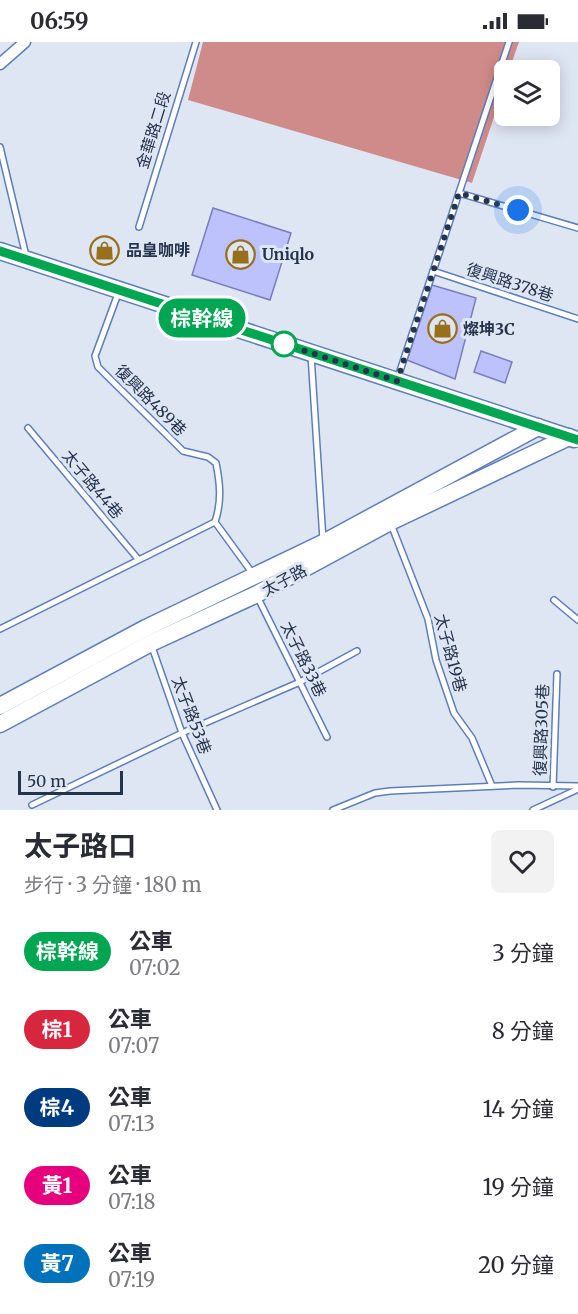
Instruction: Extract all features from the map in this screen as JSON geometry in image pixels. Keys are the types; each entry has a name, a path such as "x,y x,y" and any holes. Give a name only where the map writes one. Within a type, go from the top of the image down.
{"street":[{"path":"0,64 25,42"},
{"path":"0,251 573,439"},
{"name":"太子路","path":"0,724 255,575 323,543 538,427"},
{"name":"太子路","path":"0,706 148,636 257,594 390,522 573,439"}],"lane":[{"name":"金華路二段","path":"139,227 196,42"},
{"path":"397,381 508,42"},
{"path":"0,147 27,260"},
{"path":"459,193 578,228"},
{"name":"復興路378巷","path":"433,271 578,319"},
{"name":"復興路489巷","path":"120,290 95,356 98,367 183,451 208,457 216,463 220,488 219,510 215,522"},
{"path":"311,353 323,543"},
{"name":"太子路44巷","path":"28,428 138,559"},
{"path":"0,629 215,522 255,575"},
{"name":"太子路19巷","path":"390,522 428,619 436,660 454,713 472,738 492,786"},
{"name":"太子路33巷","path":"257,594 327,737"},
{"path":"554,600 578,620"},
{"name":"太子路53巷","path":"148,636 182,733 217,810"},
{"path":"32,805 182,733 300,682 357,651"},
{"name":"復興路305巷","path":"552,787 557,674"},
{"path":"333,810 375,793 390,791 492,786 578,788"},
{"path":"533,810 578,788"}],"shaded area":[{"path":"203,42 519,42 513,60 494,60 494,117 472,183 188,100"}],"building":[{"name":"Uniqlo","path":"213,208 291,233 270,300 192,275"},
{"name":"燦坤3C","path":"432,285 476,298 455,379 407,360"},
{"path":"481,351 512,362 505,383 474,372"}],"bus line":[{"name":"棕幹線","path":"0,251 578,440"}],"place":[{"name":"品皇咖啡","path":"105,250"},
{"name":"Uniqlo","path":"241,254"},
{"name":"燦坤3C","path":"442,329"}],"route":[{"path":"284,344 397,381 459,193 518,210"}]}
